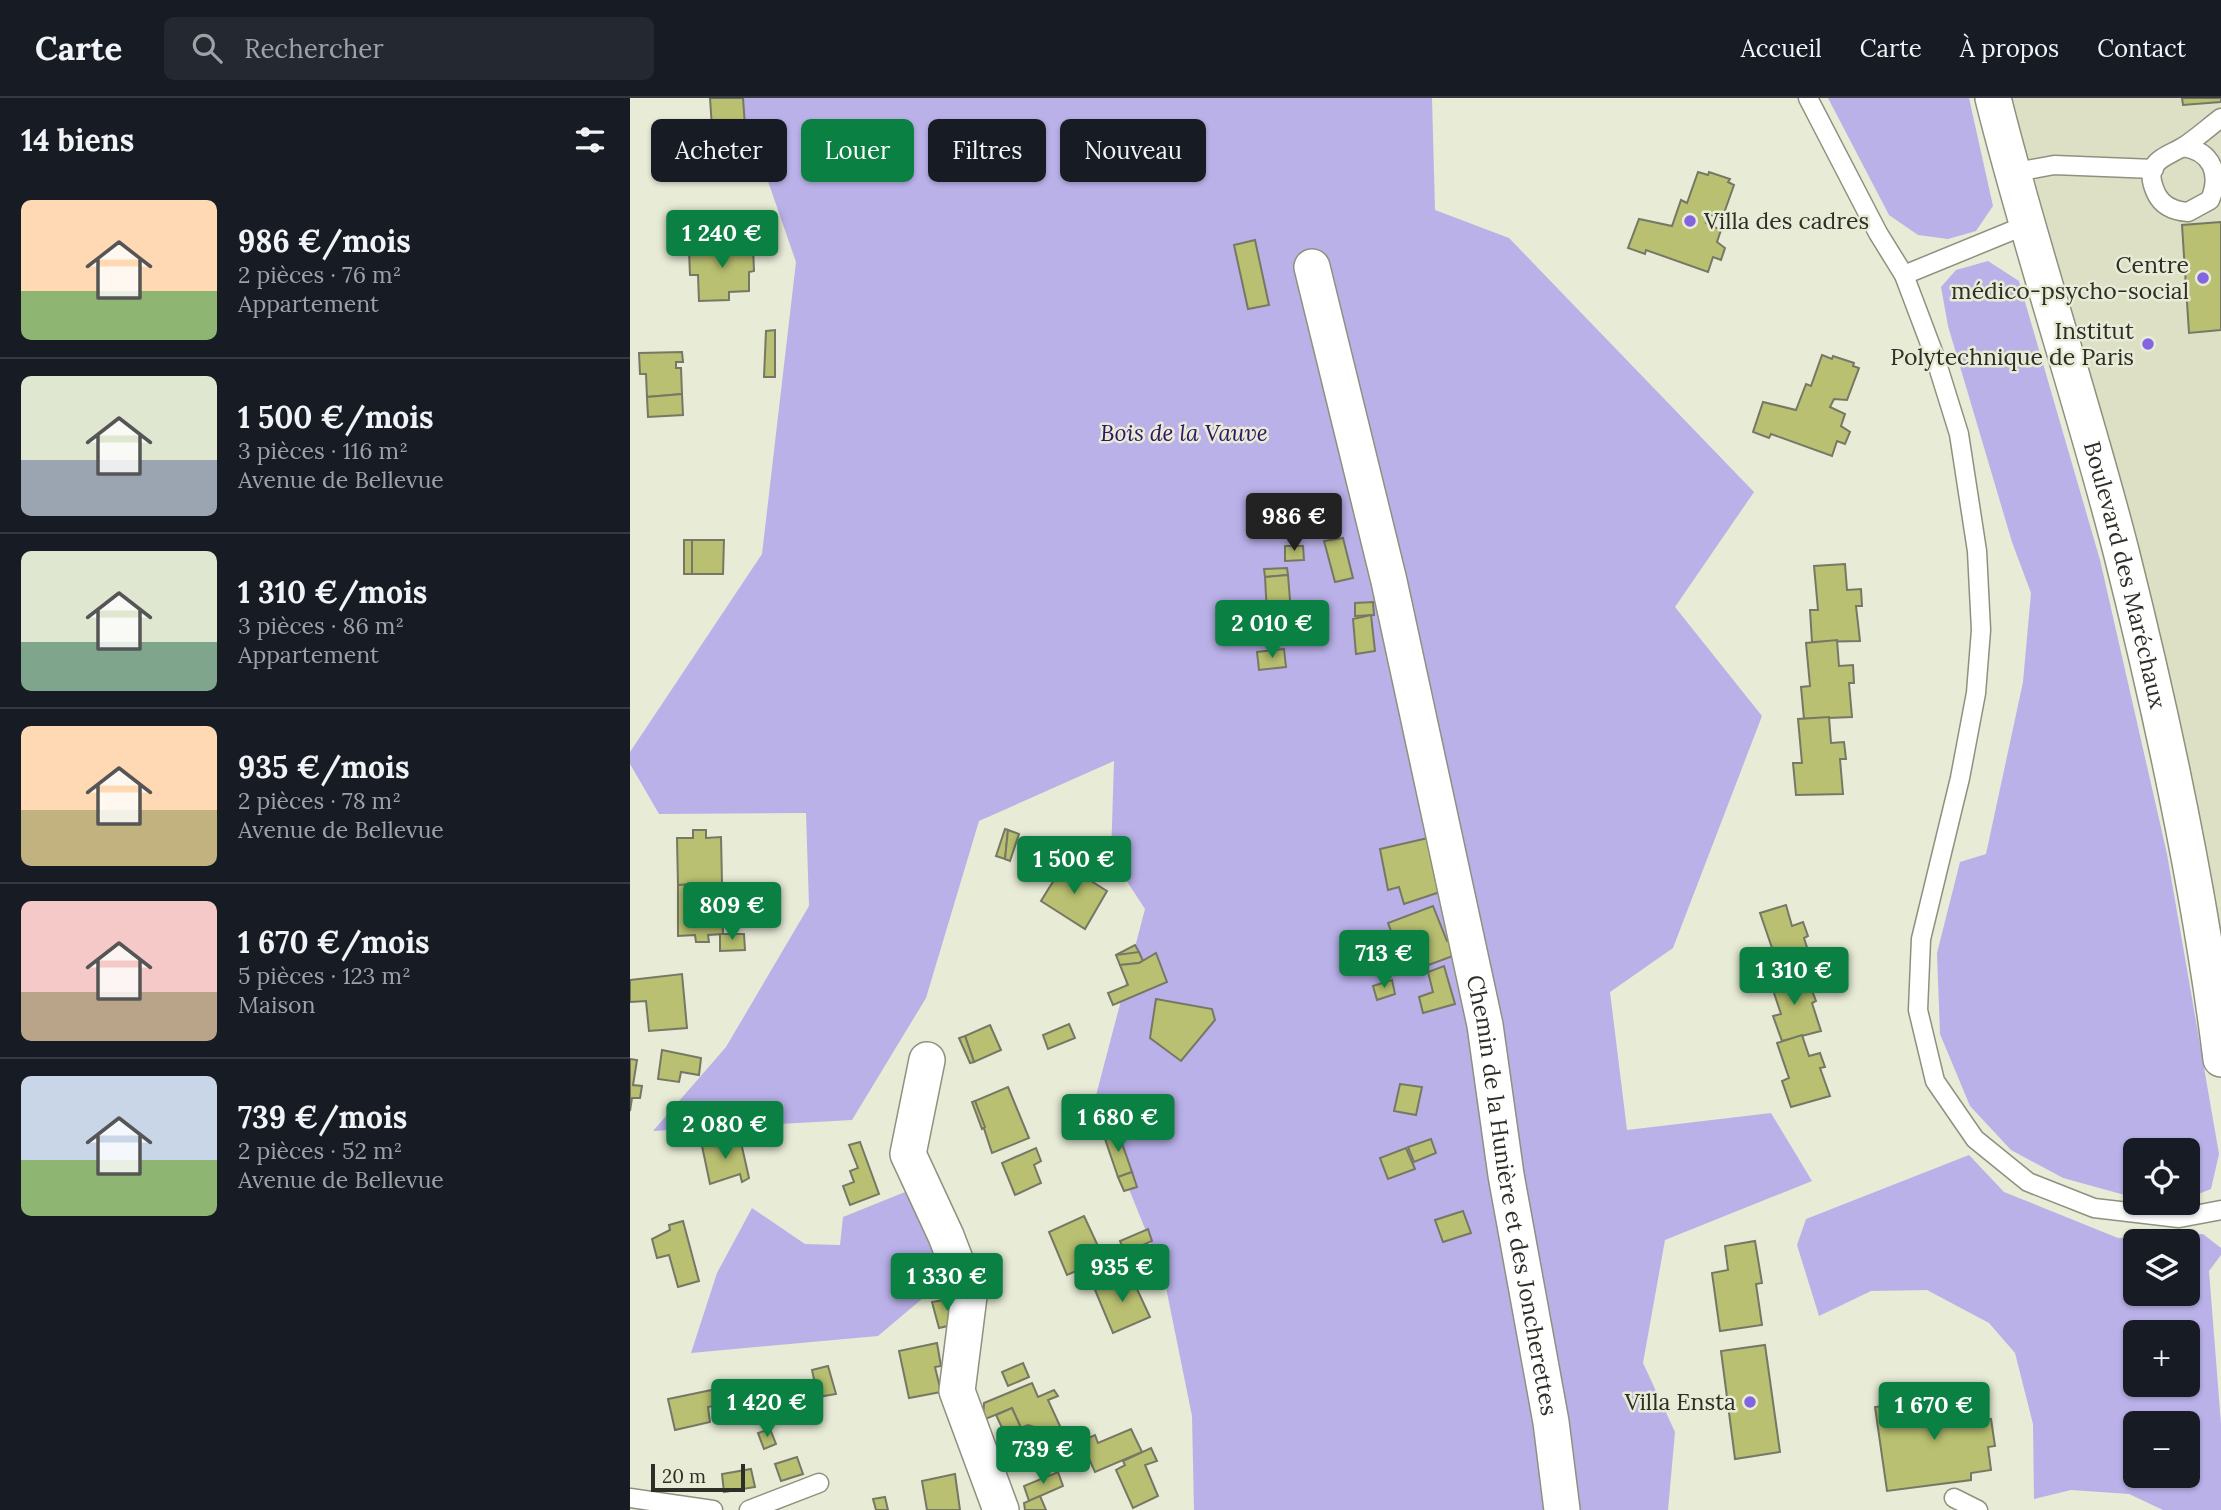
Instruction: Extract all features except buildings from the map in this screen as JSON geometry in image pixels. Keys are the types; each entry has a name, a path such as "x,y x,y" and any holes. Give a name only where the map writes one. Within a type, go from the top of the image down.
{"street":[{"name":"Boulevard des Maréchaux","path":"1993,98 2011,173 2121,551 2216,977 2221,1059"},
{"name":"Chemin de la Hunière et des Joncherettes","path":"1312,267 1389,581 1485,1025 1506,1175 1551,1422 1562,1510"},
{"path":"927,1060 908,1154 946,1236 969,1296 957,1391 1001,1510"}],"lane":[{"path":"1808,98 1878,233 1904,275 1935,357 1959,435 1977,551 1981,630 1976,693 1960,778 1921,939 1918,1010 1935,1081 1975,1139 2028,1182 2094,1208 2179,1218 2221,1210"},
{"path":"2183,147 2203,153 2214,165 2215,189 2203,206 2188,212 2168,207 2160,200 2153,186 2154,169 2164,154 2183,147 2221,118"},
{"path":"2011,173 2054,165 2154,169"},
{"path":"1904,275 2026,225"},
{"path":"749,1510 819,1483"},
{"path":"630,1498 713,1510"},
{"path":"1954,1498 1978,1510"}],"shaded area":[{"name":"Institut Polytechnique de Paris","path":"2008,98 2221,98 2221,964"}],"green space":[{"name":"Bois de la Vauve","path":"711,98 1432,98 1435,210 1509,238 1754,492 1675,607 1762,716 1673,948 1610,992 1627,1130 1771,1113 1812,1181 1665,1240 1643,1363 1675,1432 1668,1510 1194,1510 1192,1416 1163,1273 1094,1103 1145,909 1111,857 1114,761 979,821 926,998 852,1120 653,1131 726,1047 809,906 806,813 659,814 630,764 630,752 762,554 796,262 768,182 787,182 787,119 733,119"},
{"path":"1828,98 1969,98 1993,206 1976,231 1948,239 1918,235 1889,215"},
{"path":"1988,261 2019,281 2100,560 2167,854 2219,1154 2211,1189 2200,1193 2200,1138 2123,1138 2123,1195 2063,1178 2011,1150 1970,1106 1940,1034 1937,953 1960,862 1986,854 2023,682 2031,593 2012,542 1948,326 1941,287 1956,270"},
{"path":"1969,1155 2004,1192 2123,1238 2123,1306 2200,1306 2200,1234 2203,1234 2221,1248 2221,1255 2209,1271 2221,1424 2221,1510 2163,1510 2129,1494 2071,1490 2034,1499 2033,1424 2015,1353 1989,1323 1927,1290 1871,1291 1819,1316 1797,1245 1806,1219"},
{"path":"915,1188 948,1277 878,1336 691,1353 717,1273 752,1208 805,1244 840,1245 843,1217"}],"place":[{"name":"Villa des cadres","path":"1690,221"},
{"name":"Centre médico-psycho-social","path":"2203,278"},
{"name":"Institut Polytechnique de Paris","path":"2148,344"},
{"name":"Villa Ensta","path":"1750,1402"}]}
